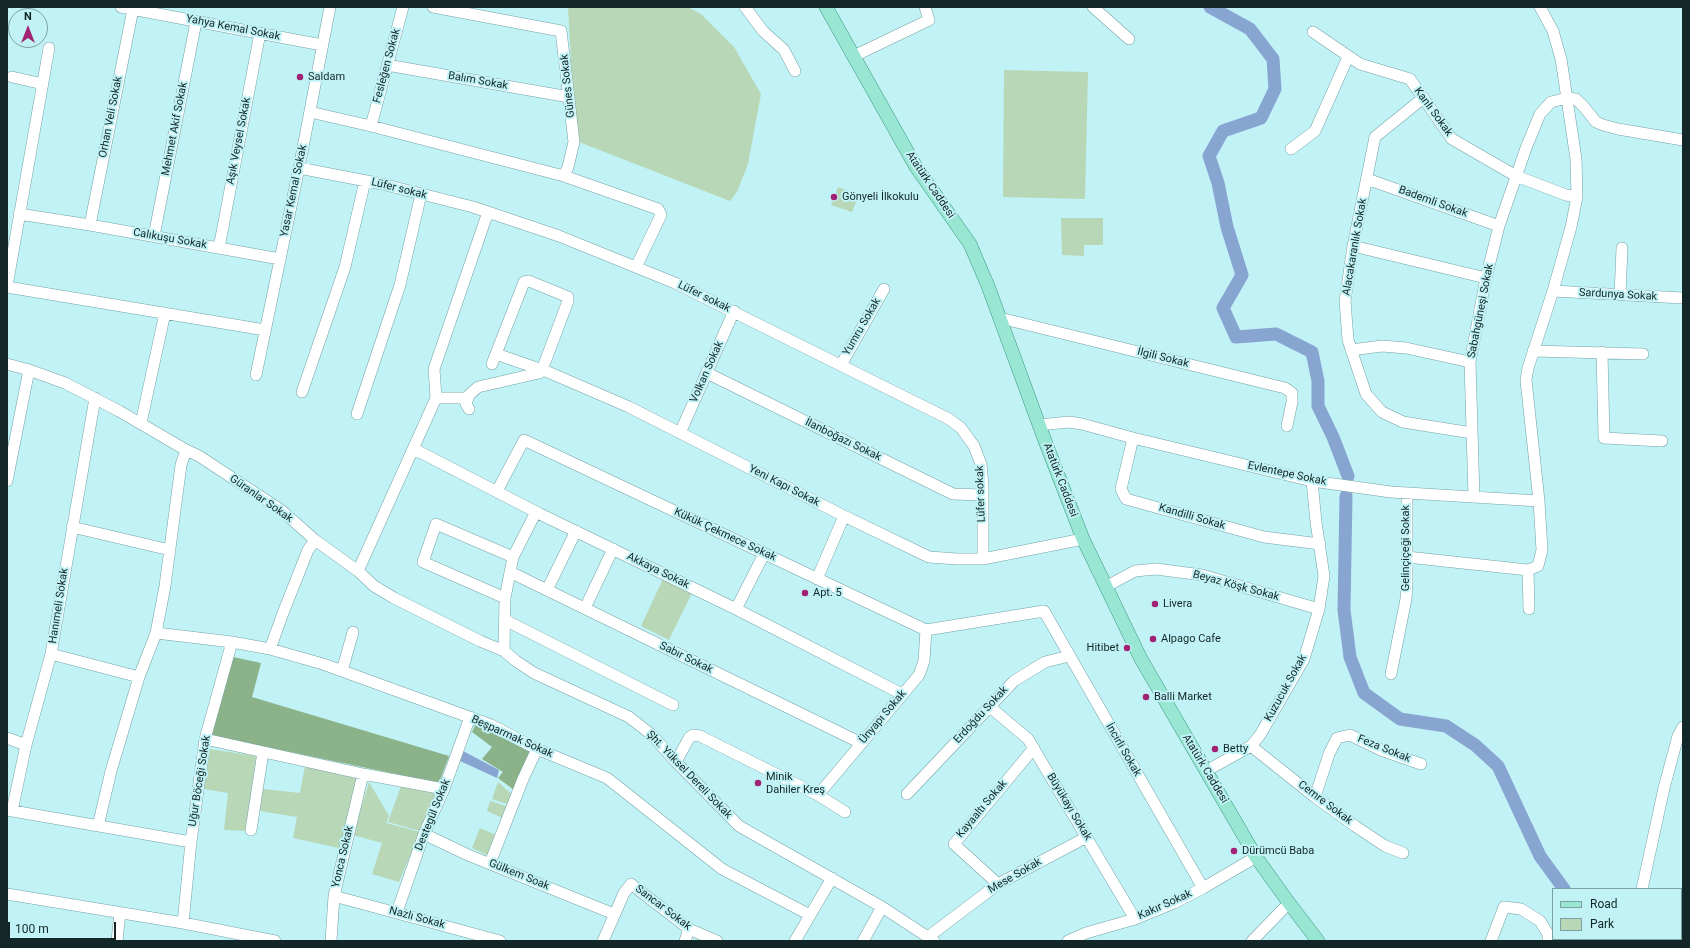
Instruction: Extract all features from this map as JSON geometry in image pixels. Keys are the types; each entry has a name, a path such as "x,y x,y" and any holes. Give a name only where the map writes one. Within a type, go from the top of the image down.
{"main road":[{"name":"Atatürk Caddesi","path":"826,7 916,167 970,244 1000,318 1039,425 1083,538 1141,659 1256,856 1288,903 1318,941"}],"street":[{"name":"Yahya Kemal Sokak","path":"121,7 322,45"},
{"name":"Yasar Kemal Sokak","path":"256,375 299,168 330,7"},
{"name":"Fesleğen Sokak","path":"371,126 403,7"},
{"name":"Günes Sokak","path":"433,7 562,31 574,142 570,161 564,176"},
{"path":"745,7 763,31 784,50 795,71"},
{"path":"854,56 929,20 926,7"},
{"path":"1094,7 1130,39"},
{"path":"1407,557 1528,570 1538,566 1542,550 1539,501 1526,380 1533,351 1572,227 1577,197 1576,159 1561,59 1553,31 1540,7"},
{"name":"Orhan Veli Sokak","path":"90,225 133,10"},
{"name":"Mehmet Akif Sokak","path":"154,236 196,22"},
{"name":"Kanlı Sokak","path":"1313,32 1360,64 1410,80 1422,99 1452,139 1516,176 1566,195 1577,197"},
{"name":"Aşık Veysel Sokak","path":"219,248 260,33"},
{"path":"50,48 7,287 265,330"},
{"path":"1291,149 1315,131 1348,57"},
{"name":"Balım Sokak","path":"388,65 569,97"},
{"path":"12,77 43,84"},
{"path":"1567,98 1576,100 1584,107 1596,122 1603,125 1683,140"},
{"name":"Sabahgüneşi Sokak","path":"1474,497 1470,362 1486,278 1499,226 1516,176 1540,114 1551,102 1567,98"},
{"name":"Alacakaranlık Sokak","path":"1422,99 1374,137 1368,179 1353,246 1345,301 1348,340 1366,394 1382,412 1403,422 1472,433"},
{"path":"310,112 371,126 564,176 658,209 660,215 636,267"},
{"name":"Lüfer sokak","path":"299,168 421,194 488,212 559,236 675,283 949,419 960,428 974,446 981,464 983,495 982,559"},
{"name":"Bademli Sokak","path":"1368,179 1499,226"},
{"path":"302,392 346,267 365,181"},
{"path":"357,414 400,285 421,194"},
{"path":"358,571 436,398 434,369 488,212"},
{"name":"Calıkuşu Sokak","path":"19,214 154,236 280,259"},
{"path":"1353,246 1486,278"},
{"path":"1620,295 1622,248"},
{"name":"Yeni Kapı Sokak","path":"542,370 568,301 568,297 529,281 524,282 494,359 542,370 629,407 928,557 958,560 982,559 1083,538"},
{"name":"Yumru Sokak","path":"841,365 884,289"},
{"name":"Sardunya Sokak","path":"1553,291 1683,298"},
{"name":"Volkan Sokak","path":"680,433 734,311"},
{"path":"141,423 164,314"},
{"name":"İlgili Sokak","path":"1000,318 1285,388 1292,393 1292,402 1287,426"},
{"path":"1352,350 1382,346 1406,348 1470,362"},
{"path":"1533,351 1643,354"},
{"path":"1602,352 1604,438 1662,441"},
{"name":"Güranlar Sokak","path":"7,364 29,370 95,398 199,456 281,510 315,540 358,571 374,586 394,598 480,641 504,651"},
{"path":"7,481 29,370"},
{"path":"436,398 469,403 471,392 478,387 539,373 542,370"},
{"name":"İlanboğazı Sokak","path":"707,373 953,494 983,495"},
{"name":"Hanımeli Sokak","path":"10,810 51,654 95,398"},
{"name":"Evlentepe Sokak","path":"1039,425 1069,422 1082,424 1133,438 1312,481 1407,493 1539,501"},
{"name":"Kandilli Sokak","path":"1133,438 1121,490 1126,499 1264,537 1320,544"},
{"name":"Kükük Çekmece Sokak","path":"497,491 524,440 926,630"},
{"name":"Akkaya Sokak","path":"414,449 536,512 736,609 902,694"},
{"path":"98,826 111,771 139,677 156,633 170,550 181,465 186,450"},
{"name":"Kuzucuk Sokak","path":"1206,771 1250,746 1260,735 1304,659 1320,609 1324,576 1312,481"},
{"name":"Gelinçiçeği Sokak","path":"1391,674 1406,599 1407,493"},
{"path":"504,651 505,598 513,557 536,512"},
{"path":"817,579 844,516"},
{"path":"505,598 422,562 436,524 513,557"},
{"path":"72,527 170,550"},
{"path":"547,590 576,531"},
{"path":"270,649 306,557 315,540"},
{"path":"584,608 613,549"},
{"path":"736,609 764,554"},
{"name":"Beyaz Köşk Sokak","path":"1107,586 1135,571 1156,569 1202,575 1320,609"},
{"path":"1528,570 1529,609"},
{"name":"Sabır Sokak","path":"510,572 861,743"},
{"name":"İncirli Sokak","path":"926,630 1044,611 1203,888"},
{"path":"505,620 674,705"},
{"name":"Ünyapı Sokak","path":"818,795 919,675 924,661 926,630"},
{"path":"342,672 352,632"},
{"name":"Beşparmak Sokak","path":"156,633 232,642 270,649 323,664 491,725 537,749 607,778 722,868 810,915"},
{"name":"Uğur Böceği Sokak","path":"183,923 191,842 205,739 232,642"},
{"name":"Şht. Yüksel Dereli Sokak","path":"504,651 534,673 629,717 652,735 676,762 739,826 882,907 931,939"},
{"path":"51,654 139,677"},
{"name":"Erdoğdu Sokak","path":"907,794 1014,681 1045,662 1069,656"},
{"name":"Büyükayı Sokak","path":"990,707 1028,739 1135,919"},
{"name":"Destegül Sokak","path":"397,912 424,834 444,789 470,717"},
{"path":"1642,888 1666,780 1678,736 1683,727"},
{"path":"676,762 689,738 693,735 700,736 818,795 845,812"},
{"name":"Feza Sokak","path":"1315,797 1329,754 1337,738 1350,735 1381,750 1422,764"},
{"path":"7,738 26,745"},
{"path":"205,739 363,774 444,789"},
{"name":"Cemre Sokak","path":"1250,746 1315,797 1385,846 1404,853"},
{"name":"Kayaaltı Sokak","path":"998,884 954,844 1034,748"},
{"path":"490,863 523,779 537,749"},
{"path":"251,830 263,752"},
{"name":"Yonca Sokak","path":"331,941 334,896 363,774"},
{"path":"10,810 191,842"},
{"name":"Gülkem Soak","path":"424,834 614,914"},
{"name":"Mese Sokak","path":"931,939 998,884 1087,837"},
{"name":"Kakır Sokak","path":"1068,941 1087,937 1174,903 1203,888 1256,856"},
{"path":"795,941 832,878"},
{"name":"Sancar Sokak","path":"614,914 624,893 631,884 689,929 717,941"},
{"path":"7,894 183,923 275,941"},
{"name":"Nazlı Sokak","path":"334,896 500,941"},
{"path":"1252,941 1288,903"},
{"path":"863,941 882,907"},
{"path":"1491,941 1504,907 1521,909 1540,920 1548,934 1548,941"},
{"path":"117,941 120,913"},
{"path":"603,941 614,914"},
{"path":"685,941 689,929"}],"green space":[{"path":"568,7 688,7 701,14 734,47 761,94 748,164 737,192 730,201 579,142 572,81"},
{"path":"1004,70 1088,72 1085,199 1003,197"},
{"path":"838,187 859,195 852,212 831,205"},
{"path":"1061,218 1103,218 1103,245 1084,245 1084,256 1062,255"},
{"path":"663,579 692,593 669,640 641,626"},
{"path":"233,657 261,663 252,697 449,756 439,783 209,735"},
{"path":"476,724 530,752 514,790 498,778 503,772 482,759 492,747 472,732"},
{"path":"210,749 256,756 246,831 224,830 228,793 204,789"},
{"path":"305,766 358,777 339,848 293,838 297,817 260,811 263,789 300,793"},
{"path":"369,782 389,816 386,823 420,832 399,882 372,874 382,843 353,835"},
{"path":"498,782 516,798 513,806 492,799"},
{"path":"401,786 436,792 420,831 388,822"},
{"path":"490,801 512,808 507,820 487,811"},
{"path":"480,828 500,837 491,857 472,848"}],"water":[{"path":"463,751 499,770 497,778 458,760"}],"waterway":[{"path":"1210,7 1250,29 1273,59 1275,89 1261,118 1223,131 1209,156 1218,183 1227,227 1242,275 1223,308 1236,337 1276,334 1312,352 1318,381 1318,406 1333,437 1348,476"},
{"path":"1346,496 1344,610 1350,657 1364,693 1400,719 1446,726 1475,745 1498,766 1540,856 1563,888"}],"place":[{"name":"Saldam","path":"300,77"},
{"name":"Gönyeli İlkokulu","path":"834,197"},
{"name":"Apt. 5","path":"805,593"},
{"name":"Livera","path":"1155,604"},
{"name":"Alpago Cafe","path":"1153,639"},
{"name":"Hitibet","path":"1127,648"},
{"name":"Balli Market","path":"1146,697"},
{"name":"Betty","path":"1215,749"},
{"name":"Minik Dahiler Kreş","path":"758,783"},
{"name":"Dürümcü Baba","path":"1234,851"}]}
